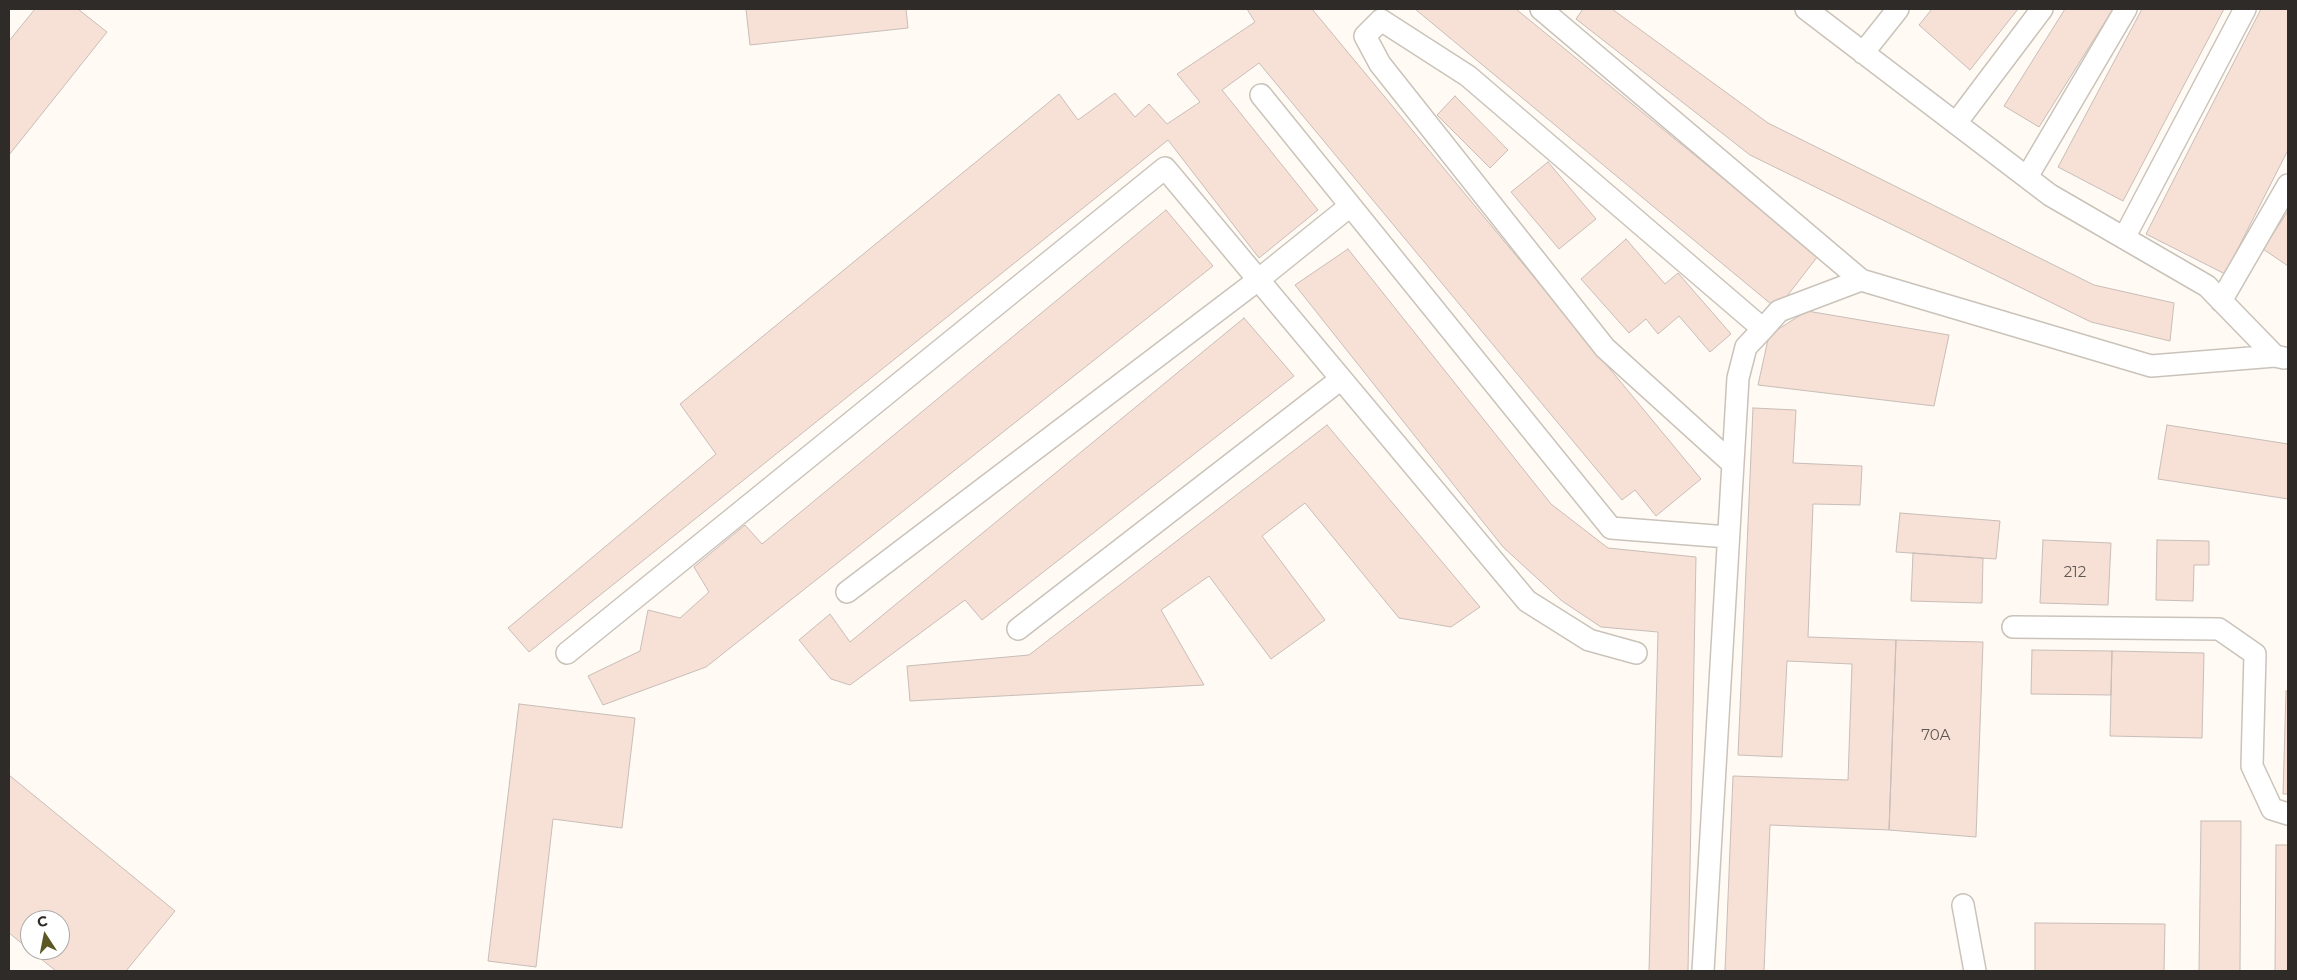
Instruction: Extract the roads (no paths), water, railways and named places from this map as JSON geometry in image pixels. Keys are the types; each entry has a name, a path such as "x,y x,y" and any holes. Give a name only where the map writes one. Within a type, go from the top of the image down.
{"lane":[{"path":"1541,9 1861,280 2151,366 2282,357"},
{"path":"1806,9 2050,195 2207,286 2282,357"},
{"path":"1863,53 1898,9"},
{"path":"1956,123 2042,9"},
{"path":"2027,177 2126,9"},
{"path":"2124,238 2245,9"},
{"path":"1733,464 1605,348 1380,64 1365,36 1381,20 1468,76 1762,329"},
{"path":"1261,95 1611,528 1728,537"},
{"path":"567,653 1165,168 1527,602 1588,640 1636,653"},
{"path":"2221,301 2288,185"},
{"path":"847,592 1258,280 1350,206"},
{"path":"1703,971 1738,378 1746,347 1778,312 1861,280"},
{"path":"1018,629 1341,379"},
{"path":"2013,627 2219,629 2255,654 2252,766 2272,809 2288,814"},
{"path":"1963,905 1975,971"}]}
